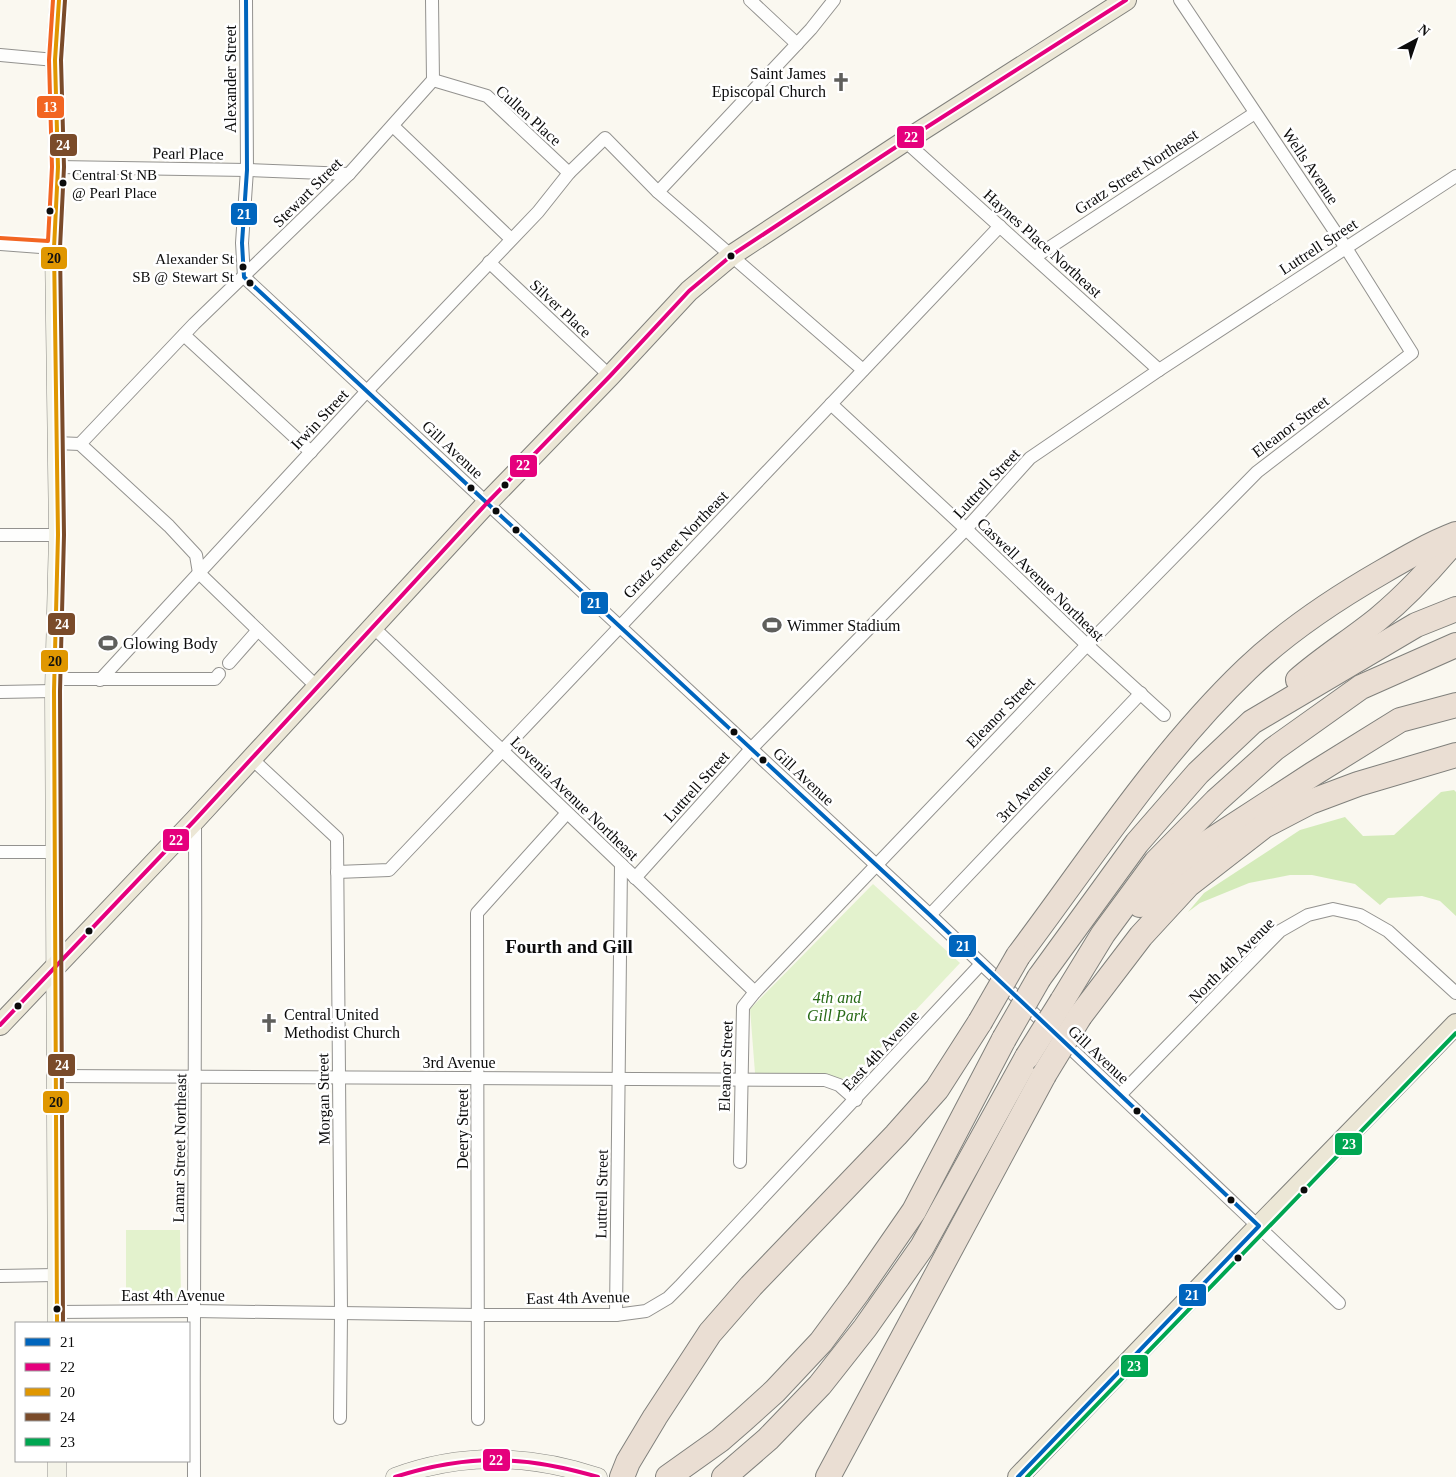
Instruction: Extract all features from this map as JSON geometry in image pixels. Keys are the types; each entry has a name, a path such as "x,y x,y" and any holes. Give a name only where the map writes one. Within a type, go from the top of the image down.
{"highway":[{"path":"622,1477 628,1462 651,1424 710,1333 751,1286 931,1096 980,1022 1018,956 1159,766 1247,670 1280,640 1358,586 1432,543 1456,534"},
{"path":"677,1471 720,1440 775,1391 821,1342 858,1292 914,1211 1004,1039 1039,978 1138,843 1198,774 1252,722 1304,675 1378,619 1408,593 1456,539"},
{"path":"1252,722 1416,625 1456,608"},
{"path":"724,1477 768,1439 820,1385 865,1328 922,1247 1027,1058 1103,934 1156,862 1216,801 1267,756 1361,687 1456,645"},
{"path":"1081,972 1137,908 1193,852 1400,720 1456,706"},
{"path":"828,1477 1044,1075 1080,1016 1141,936 1188,885 1264,826 1310,802 1358,784 1456,755"}],"main road":[{"path":"56,1318 54,685 58,536 54,248 58,167 55,60 59,0"},
{"path":"0,1025 195,820 250,758 374,627 487,503 689,291 732,255 905,141 1126,0"},
{"path":"1018,1477 1456,1024"},
{"path":"395,1477 463,1460 518,1460 552,1464 598,1477"},
{"path":"57,1462 57,1477"}],"street":[{"name":"Alexander Street","path":"244,277 242,243 247,170 246,0"},
{"path":"432,0 433,80"},
{"path":"750,0 797,44"},
{"path":"834,0 811,29 658,192 863,370"},
{"name":"Wells Avenue","path":"1180,0 1346,248 1412,353"},
{"path":"0,55 55,60"},
{"name":"Stewart Street","path":"80,444 184,335 348,174 433,80"},
{"name":"Cullen Place","path":"433,80 487,96 569,173"},
{"name":"Gratz Street Northeast","path":"1035,257 1255,113"},
{"path":"393,126 511,239"},
{"name":"Irwin Street","path":"100,680 367,391 538,212 569,173 605,138 658,192"},
{"name":"Haynes Place Northeast","path":"905,141 1159,370"},
{"name":"Pearl Place","path":"58,167 247,170 348,174"},
{"name":"Luttrell Street","path":"635,878 751,749 966,529 1030,458 1159,370 1456,176"},
{"name":"Gratz Street Northeast","path":"338,872 389,870 1000,226"},
{"path":"0,244 54,248"},
{"name":"Silver Place","path":"489,262 610,376"},
{"name":"Gill Avenue","path":"244,277 930,915 1339,1303"},
{"path":"184,335 311,452"},
{"name":"Eleanor Street","path":"740,1162 743,1007 755,992 1087,645 1257,472 1412,353"},
{"name":"Caswell Avenue Northeast","path":"831,404 1164,715"},
{"path":"56,443 80,444 169,526 196,555 199,573 317,687"},
{"path":"0,535 58,536"},
{"name":"Lovenia Avenue Northeast","path":"374,627 755,992"},
{"path":"230,663 258,630"},
{"path":"0,692 100,680 215,679 219,674"},
{"name":"3rd Avenue","path":"930,915 1141,693"},
{"name":"Morgan Street","path":"250,758 337,838 342,1313 340,1418"},
{"name":"Deery Street","path":"478,1419 478,914 567,813"},
{"name":"Lamar Street Northeast","path":"194,1477 195,820"},
{"path":"0,852 55,852"},
{"name":"Luttrell Street","path":"616,1315 621,864"},
{"name":"North 4th Avenue","path":"1120,1095 1280,931 1308,915 1333,909 1360,915 1388,931 1456,993"},
{"name":"East 4th Avenue","path":"56,1318 193,1311 616,1315 646,1311 668,1298 856,1100 981,964"},
{"name":"3rd Avenue","path":"56,1076 825,1080 839,1085 856,1100"},
{"path":"0,1276 55,1275"}],"green space":[{"path":"1454,790 1456,792 1456,916 1440,901 1422,896 1388,898 1380,905 1355,884 1312,875 1290,875 1249,883 1200,903 1188,912 1204,893 1300,830 1345,817 1363,836 1394,835 1441,792"},
{"name":"4th and Gill Park","path":"873,884 960,963 851,1079 755,1073 750,1009"},
{"path":"126,1230 180,1230 181,1298 126,1298"}],"transit line":[{"name":"13","path":"0,238 48,241 52,167 49,60 53,0"},
{"name":"20","path":"57,1322 54,691 58,535 54,248 58,167 55,60 59,0"},
{"name":"24","path":"63,1322 60,691 64,535 60,248 64,167 61,60 65,0"},
{"name":"21","path":"246,0 247,170 242,243 244,277 930,915 1259,1226 1018,1477"},
{"name":"22","path":"0,1025 195,820 487,503 689,291 732,255 905,141 1126,0"},
{"name":"23","path":"1027,1477 1456,1033"},
{"name":"22","path":"395,1477 447,1464 496,1460 546,1464 598,1477"}],"place":[{"name":"Saint James Episcopal Church","path":"841,82"},
{"name":"Central St NB @ Pearl Place","path":"63,183"},
{"name":"Alexander St SB @ Stewart St","path":"243,267"},
{"name":"Wimmer Stadium","path":"772,625"},
{"name":"Glowing Body","path":"108,643"},
{"name":"Central United Methodist Church","path":"269,1023"}],"district":[{"name":"Fourth and Gill","path":"569,946"}]}
